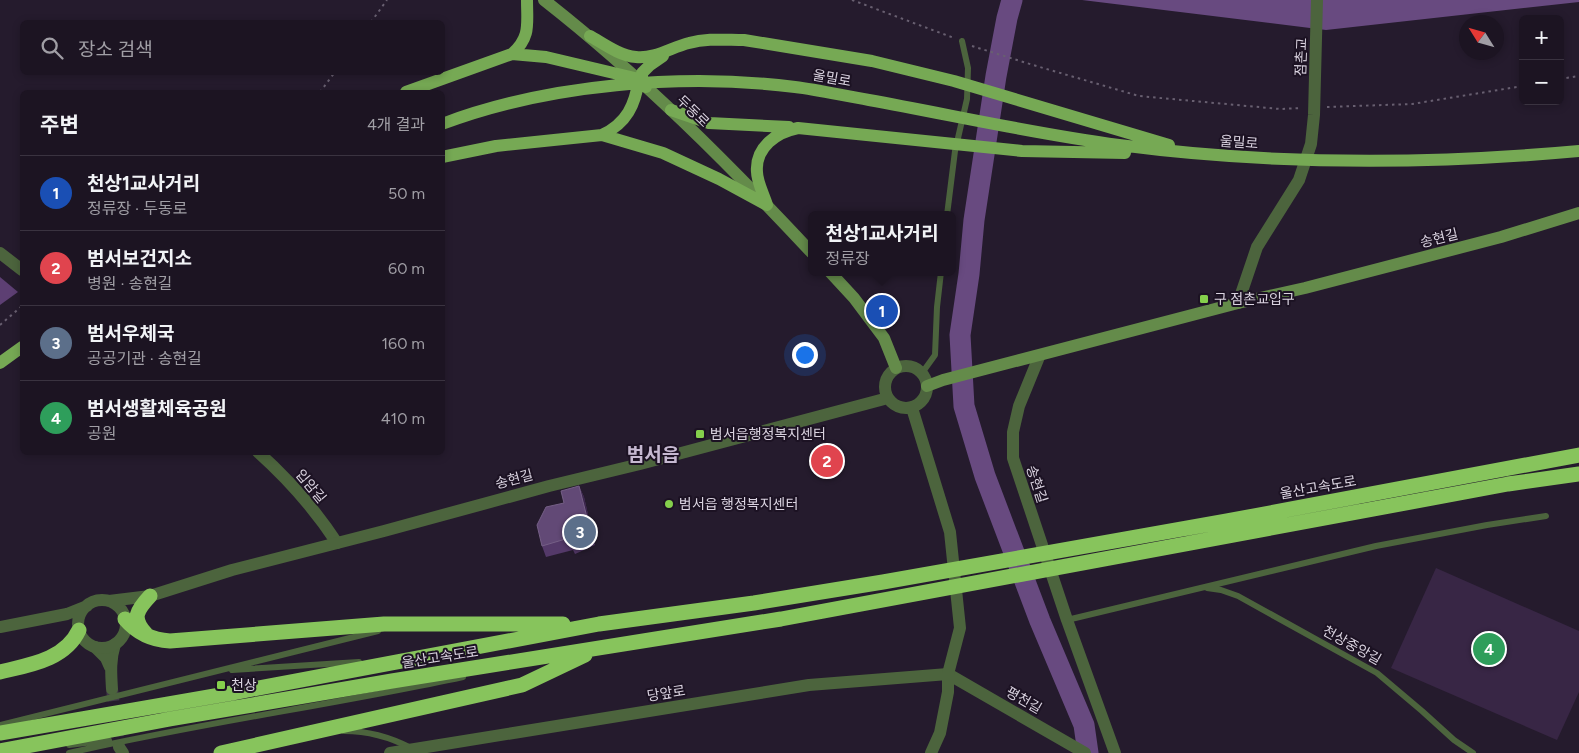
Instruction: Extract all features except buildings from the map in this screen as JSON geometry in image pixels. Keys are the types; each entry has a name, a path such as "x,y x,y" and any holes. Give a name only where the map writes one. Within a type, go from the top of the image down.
{"highway":[{"name":"울산고속도로","path":"0,733 232,693 599,624 754,603 883,582 1579,455"},
{"name":"울산고속도로","path":"1,752 170,719 887,600 1508,484 1578,475"},
{"path":"149,636 140,628 137,617 140,608 150,596"},
{"path":"125,619 139,632 170,641 375,625 599,624"},
{"path":"0,672 23,667 58,654 70,644 79,629"},
{"path":"221,753 522,685 601,647"}],"main road":[{"path":"412,90 512,54 521,46 525,39 527,0"},
{"name":"두동로","path":"544,0 590,36 671,110 767,205 808,249"},
{"path":"590,36 625,54 637,57 648,56 682,44 707,40 744,40 872,61 954,81 1202,154"},
{"path":"445,156 496,146 602,135 612,130 623,120 635,101 642,83 642,75 646,68 682,44"},
{"path":"512,54 546,57 642,83"},
{"name":"울밀로","path":"445,123 463,116 533,98 612,85 704,82 795,87 1025,131 1118,145 1273,160 1381,161 1579,151"},
{"path":"671,110 709,122 798,128 1022,151 1202,154"},
{"path":"767,205 756,173 757,160 769,141 776,135 785,130 798,128"},
{"path":"602,135 663,153 719,179 767,205"},
{"name":"송현길","path":"1238,303 1305,288 1501,237 1579,213"},
{"path":"834,276 854,298 884,338 896,368"},
{"path":"927,386 943,380 1238,303"},
{"path":"0,363 20,348"}],"street":[{"name":"점촌교","path":"1238,303 1257,247 1299,180 1311,144 1317,0"},
{"path":"0,253 20,268"},
{"name":"송현길","path":"1038,356 1019,406 1013,432 1012,458 1067,620"},
{"path":"910,366 922,373 927,386 923,399 912,408 898,407 888,398 885,385 887,378 896,368 910,366"},
{"name":"송현길","path":"109,601 150,596 223,573 888,398"},
{"path":"912,408 950,532 960,628 948,674 948,692 940,733 931,753"},
{"name":"입암길","path":"262,455 276,467 329,531 336,543"},
{"name":"송현길","path":"125,619 134,607 150,596"},
{"path":"0,627 67,614 97,601 109,601 120,608 125,619 124,633 115,644 111,657 112,690"},
{"path":"79,629 79,618 87,606"},
{"path":"48,618 70,621 79,629 85,640 106,658 110,667"},
{"path":"1067,620 1115,753"},
{"path":"95,647 104,648 115,644"},
{"name":"평천길","path":"948,674 1085,753"},
{"name":"당앞로","path":"390,753 809,685 948,674"},
{"path":"119,753 120,747 123,753"}],"lane":[{"path":"947,211 955,150 967,98 968,68 962,41"},
{"path":"922,373 935,356 941,276"},
{"path":"1067,620 1376,546 1486,524 1546,516"},
{"name":"천상중앙길","path":"1201,588 1221,590 1238,596 1377,673 1454,740 1473,753"},
{"path":"0,725 404,624"},
{"path":"69,753 142,736 383,694 601,647"},
{"path":"217,671 411,659"},
{"path":"315,731 371,733 393,739 414,749"},
{"path":"1,752 142,736"}],"path":[{"path":"372,20 387,0"},
{"path":"852,0 962,41"},
{"path":"978,48 1140,96 1311,111"},
{"path":"322,90 333,75"},
{"path":"1564,78 1579,76"},
{"path":"1327,107 1412,104 1519,87"},
{"path":"0,325 20,308"}],"shaded area":[{"path":"1082,0 1579,0 1579,2 1326,30"},
{"path":"0,277 18,292 0,305"},
{"path":"1436,568 1579,631 1579,692 1557,740 1391,668"}],"waterway":[{"path":"1012,0 996,76 974,220 969,274 960,335 964,406 985,476 1040,621 1084,725 1088,753"}],"tunnel":[{"path":"112,689 119,747"}],"place":[{"name":"구 점촌교입구","path":"1204,299"},
{"name":"천상1교사거리","path":"882,311"},
{"name":"범서읍행정복지센터","path":"700,434"},
{"name":"범서보건지소","path":"827,461"},
{"name":"범서읍 행정복지센터","path":"669,504"},
{"name":"범서우체국","path":"580,532"},
{"name":"범서생활체육공원","path":"1489,649"},
{"name":"천상","path":"221,685"}],"district":[{"name":"범서읍","path":"653,454"}]}
